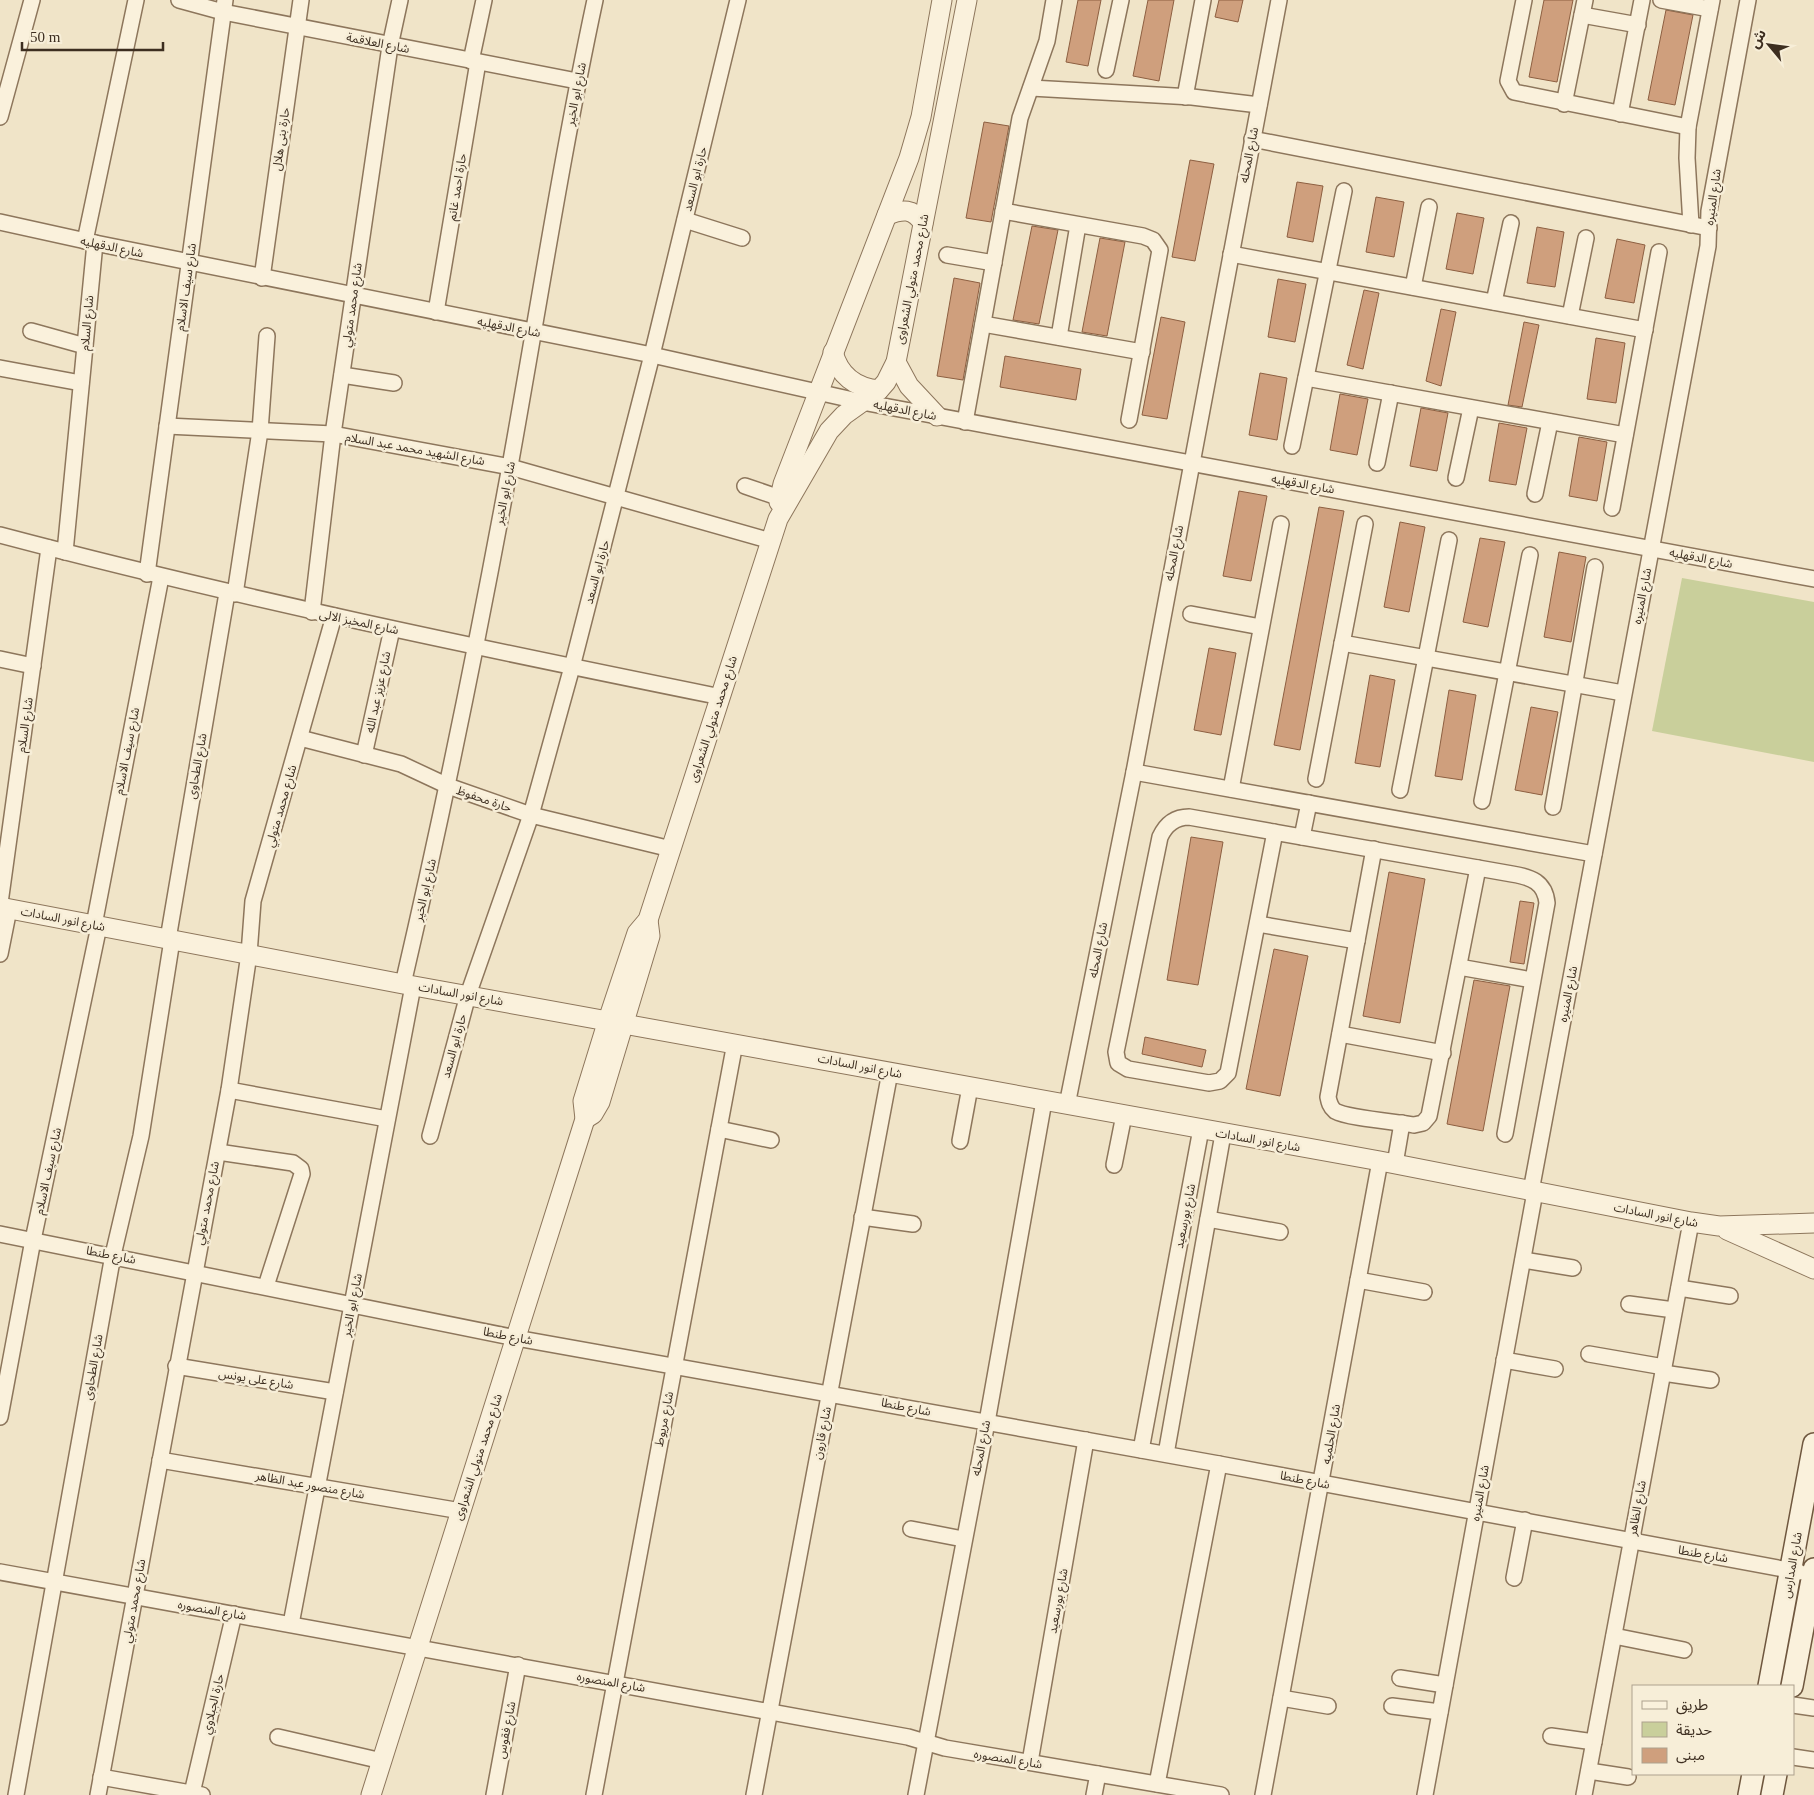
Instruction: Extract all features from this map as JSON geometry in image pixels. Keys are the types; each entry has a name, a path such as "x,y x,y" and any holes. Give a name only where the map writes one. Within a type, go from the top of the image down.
{"main road":[{"name":"شارع المدارس","path":"1769,1685 1814,1444"},
{"name":"شارع المدارس","path":"1792,1685 1814,1573"},
{"path":"1749,1795 1753,1775"},
{"path":"1772,1795 1776,1775"}],"street":[{"path":"0,117 32,0"},
{"name":"شارع السلام","path":"65,552 85,346 90,242 136,0"},
{"name":"شارع العلاقمة","path":"179,0 224,6 297,27 577,81"},
{"name":"حارة بنى هلال","path":"262,278 301,0"},
{"name":"شارع محمد متولي","path":"312,612 342,375 390,46 400,0"},
{"name":"حارة احمد غانم","path":"436,312 484,0"},
{"name":"شارع ابو الخير","path":"291,1624 387,1119 408,985 510,467 577,81 595,0"},
{"name":"حارة ابو السعد","path":"430,1136 468,996 531,815 572,667 652,356 738,0"},
{"name":"شارع محمد متولي الشعراوى","path":"371,1795 585,1119 583,1101 616,1022 637,933 648,920 771,541 778,518 780,498 917,131 942,0"},
{"name":"شارع محمد متولي الشعراوى","path":"778,518 822,440 836,423 879,390 886,382 896,362 967,0"},
{"path":"965,422 1020,118 1047,41 1054,0"},
{"path":"1106,70 1121,0"},
{"path":"1185,97 1202,0"},
{"name":"شارع المحله","path":"1067,1105 1134,772 1279,0"},
{"path":"1524,0 1509,85 1518,95 1688,127"},
{"path":"1620,114 1642,0"},
{"path":"1662,0 1711,4 1688,127 1687,158 1691,225"},
{"name":"شارع المنيره","path":"1424,1795 1523,1260 1533,1191 1623,693 1708,246 1709,211 1748,0"},
{"name":"شارع سيف الاسلام","path":"0,1417 33,1240 97,925 154,575 168,426 224,6"},
{"path":"1564,104 1584,7 1638,25"},
{"path":"1031,88 1185,97 1259,105"},
{"path":"1252,139 1709,228"},
{"path":"1292,446 1344,191"},
{"path":"1413,287 1429,207"},
{"path":"887,214 908,210 917,214 923,223"},
{"path":"1003,211 1143,236 1153,240 1160,250 1129,420"},
{"path":"685,220 742,238"},
{"name":"شارع الدقهليه","path":"0,222 262,278 652,356 862,402 1814,579"},
{"path":"1494,302 1511,223"},
{"path":"1059,337 1078,225"},
{"path":"1570,316 1586,238"},
{"path":"1612,508 1660,252"},
{"path":"1231,254 1645,330"},
{"path":"947,255 994,263"},
{"path":"983,324 1142,352"},
{"path":"31,331 85,346"},
{"name":"شارع الطحاوى","path":"16,1795 113,1255 141,1136 170,939 260,431 267,336"},
{"path":"833,352 840,369 852,382 869,389 879,390"},
{"path":"896,362 909,386 937,416"},
{"path":"0,368 82,383"},
{"path":"342,375 394,383"},
{"path":"1306,378 1626,435"},
{"path":"1376,463 1391,393"},
{"path":"1456,478 1471,408"},
{"path":"1536,494 1550,422"},
{"name":"شارع الشهيد محمد عبد السلام","path":"168,426 334,434 510,467 771,541"},
{"path":"746,486 780,498"},
{"path":"1231,789 1281,524"},
{"path":"1316,779 1365,524"},
{"name":"شارع المخبز الالى","path":"0,535 154,575 312,612 721,697"},
{"path":"1400,790 1449,540"},
{"name":"شارع السلام","path":"0,954 4,847 33,666 49,548"},
{"path":"1482,801 1530,555"},
{"path":"1553,807 1595,567"},
{"path":"1191,614 1261,627"},
{"name":"شارع محمد متولي","path":"98,1795 176,1366 229,1090 249,954 253,902 334,616"},
{"name":"شارع عزيز عبد الله","path":"364,755 392,629"},
{"path":"1342,643 1623,693"},
{"path":"0,659 33,666"},
{"name":"حارة محفوظ","path":"300,738 401,764 448,786 531,815 671,849"},
{"path":"1134,772 1594,854"},
{"path":"1302,837 1309,803"},
{"path":"1275,832 1231,1068 1224,1077 1208,1084 1121,1066 1116,1060 1116,1052 1163,831 1177,818 1189,817 1374,849 1478,868 1526,876 1533,879 1543,889 1547,903 1505,1134"},
{"path":"1374,849 1328,1097 1331,1107 1340,1113 1419,1124 1429,1116 1443,1053 1478,868"},
{"name":"شارع انور السادات","path":"3,906 408,985 1387,1163 1691,1222 1719,1226 1814,1223"},
{"path":"1258,924 1357,941"},
{"path":"1459,967 1532,980"},
{"path":"1340,1034 1443,1053"},
{"name":"شارع مريوط","path":"594,1795 735,1043"},
{"name":"شارع قارون","path":"754,1795 890,1072"},
{"path":"960,1141 970,1087"},
{"path":"229,1090 387,1119"},
{"name":"شارع المحله","path":"916,1795 963,1540 987,1422 1044,1101"},
{"path":"1114,1166 1124,1115"},
{"name":"شارع الحلميه","path":"1263,1795 1358,1280 1387,1163 1402,1123"},
{"path":"719,1129 771,1140"},
{"name":"شارع بورسعيد","path":"1141,1450 1201,1130"},
{"name":"شارع بورسعيد","path":"1166,1454 1223,1134"},
{"path":"218,1152 293,1163 301,1169 302,1174 266,1286"},
{"path":"862,1217 913,1224"},
{"path":"1208,1219 1280,1232"},
{"name":"شارع الظاهر","path":"1584,1795 1691,1222"},
{"name":"شارع انور السادات","path":"1719,1226 1814,1269"},
{"name":"شارع طنطا","path":"0,1234 194,1271 516,1338 675,1364 1814,1573"},
{"path":"1523,1260 1573,1268"},
{"path":"1358,1280 1424,1292"},
{"path":"1679,1288 1730,1296"},
{"path":"1629,1304 1674,1310"},
{"path":"1589,1354 1711,1380"},
{"path":"1504,1360 1555,1369"},
{"name":"شارع على يونس","path":"176,1366 335,1392"},
{"name":"شارع بورسعيد","path":"1030,1762 1086,1440"},
{"name":"شارع منصور عبد الظاهر","path":"160,1460 461,1511"},
{"path":"1157,1784 1219,1464"},
{"path":"1514,1578 1525,1520"},
{"path":"911,1530 963,1540"},
{"name":"شارع المنصوره","path":"0,1572 769,1711 908,1737 938,1747 1221,1795"},
{"name":"حارة الجبلاوي","path":"197,1794 234,1614"},
{"path":"1614,1636 1684,1650"},
{"name":"شارع فقوس","path":"494,1795 518,1665"},
{"path":"1400,1678 1445,1685"},
{"path":"1281,1698 1328,1706"},
{"path":"1794,1705 1814,1708"},
{"path":"1392,1706 1440,1712"},
{"path":"1551,1736 1594,1742"},
{"path":"278,1737 382,1761"},
{"path":"1794,1757 1814,1760"},
{"path":"1589,1771 1628,1777"},
{"path":"1094,1795 1098,1774"},
{"path":"101,1777 197,1794"}],"green space":[{"path":"1682,578 1814,602 1814,762 1652,731"}],"building":[{"path":"1078,0 1101,0 1088,66 1066,62"},
{"path":"1148,0 1174,0 1159,81 1133,76"},
{"path":"1219,0 1243,0 1238,22 1215,17"},
{"path":"1544,0 1573,0 1557,82 1529,77"},
{"path":"1666,10 1693,15 1675,105 1648,100"},
{"path":"984,122 1009,126 991,222 966,218"},
{"path":"1190,160 1214,164 1195,261 1172,257"},
{"path":"1297,182 1323,186 1313,242 1287,237"},
{"path":"1376,197 1404,202 1394,257 1366,252"},
{"path":"1457,213 1484,218 1473,274 1446,269"},
{"path":"1032,226 1058,230 1039,324 1013,320"},
{"path":"1537,227 1564,232 1555,287 1527,283"},
{"path":"1100,238 1125,242 1107,336 1082,332"},
{"path":"1617,239 1645,245 1634,303 1605,298"},
{"path":"954,278 980,283 963,380 937,376"},
{"path":"1278,279 1306,284 1295,342 1268,337"},
{"path":"1364,290 1379,293 1363,369 1347,365"},
{"path":"1441,309 1456,312 1441,386 1426,381"},
{"path":"1161,317 1185,322 1167,419 1142,415"},
{"path":"1524,322 1539,325 1522,407 1508,405"},
{"path":"1596,338 1625,343 1616,403 1587,399"},
{"path":"1005,356 1081,369 1076,400 1000,387"},
{"path":"1260,373 1287,378 1277,440 1249,435"},
{"path":"1340,394 1368,399 1357,455 1330,450"},
{"path":"1421,408 1448,413 1437,471 1410,466"},
{"path":"1499,423 1527,428 1516,485 1489,481"},
{"path":"1579,437 1607,442 1597,501 1569,496"},
{"path":"1239,491 1267,496 1251,581 1223,576"},
{"path":"1319,507 1344,511 1300,750 1274,745"},
{"path":"1400,522 1425,527 1409,612 1384,607"},
{"path":"1480,538 1505,542 1488,627 1463,622"},
{"path":"1559,552 1586,557 1571,642 1544,637"},
{"path":"1209,648 1236,653 1221,735 1194,730"},
{"path":"1370,675 1395,680 1380,767 1355,763"},
{"path":"1449,690 1476,695 1462,780 1435,776"},
{"path":"1531,707 1558,712 1542,795 1515,790"},
{"path":"1191,837 1223,842 1198,985 1167,980"},
{"path":"1389,872 1425,879 1400,1023 1363,1016"},
{"path":"1520,901 1534,903 1524,964 1510,962"},
{"path":"1274,949 1308,956 1280,1096 1246,1089"},
{"path":"1474,980 1510,986 1483,1131 1447,1124"},
{"path":"1145,1037 1206,1050 1202,1067 1142,1054"}]}
